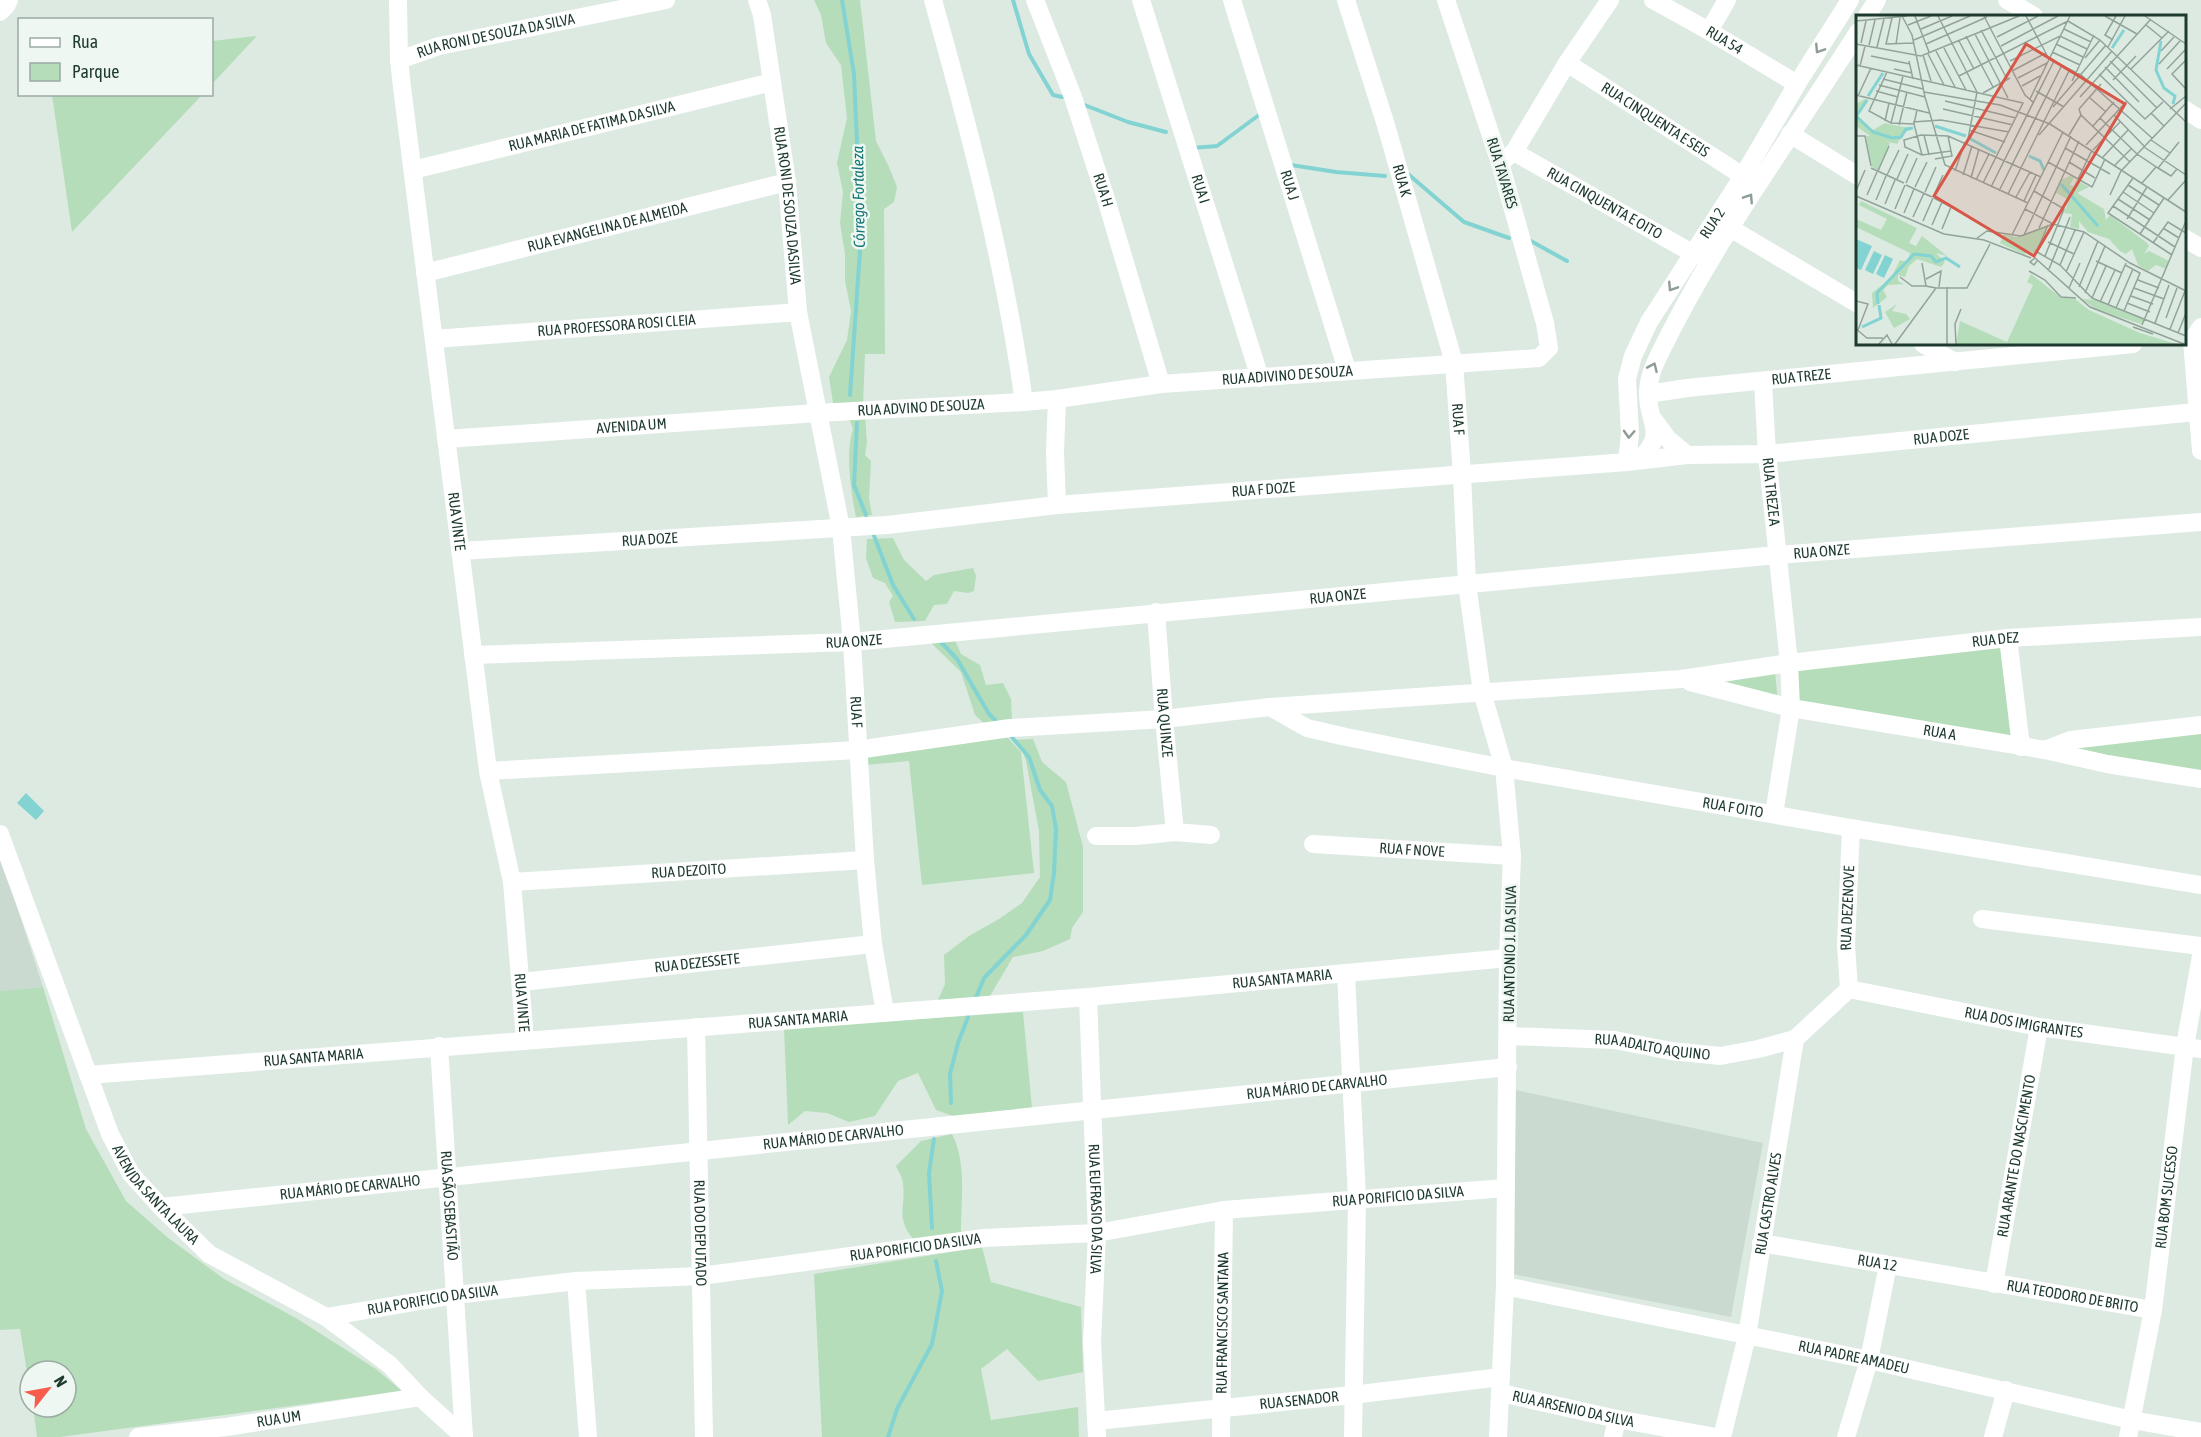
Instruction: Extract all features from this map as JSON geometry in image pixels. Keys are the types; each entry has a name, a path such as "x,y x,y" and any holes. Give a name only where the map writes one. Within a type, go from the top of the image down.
{"street":[{"path":"0,12 9,0"},
{"name":"RUA VINTE","path":"398,0 399,60 412,170 488,771 512,882 525,1040"},
{"name":"RUA RONI DE SOUZA DA SILVA","path":"399,60 439,46 666,0"},
{"path":"933,0 969,129 1014,333 1024,402"},
{"name":"RUA H","path":"1035,0 1073,97 1161,384"},
{"name":"RUA I","path":"1141,0 1260,378"},
{"name":"RUA J","path":"1232,0 1347,370"},
{"name":"RUA K","path":"1346,0 1385,122 1454,363"},
{"name":"RUA TAVARES","path":"1446,0 1500,163 1545,323 1549,348"},
{"path":"1500,163 1514,152 1567,63 1610,0"},
{"name":"RUA 54","path":"1653,0 1797,84"},
{"path":"1709,31 1727,0"},
{"name":"RUA 2","path":"1633,461 1651,446 1656,429 1649,407 1649,378 1703,257 1743,176 1850,0"},
{"path":"1868,15 1877,0"},
{"path":"2007,0 2032,15"},
{"name":"RUA RONI DE SOUZA DASILVA","path":"764,5 772,82 787,182 798,312 817,413"},
{"path":"1832,29 1856,38"},
{"name":"RUA 2","path":"1633,461 1627,379 1633,356 1649,322 1730,228 1790,134 1856,38"},
{"name":"RUA CINQUENTA E SEIS","path":"1567,63 1743,176"},
{"name":"RUA MARIA DE FATIMA DA SILVA","path":"412,170 772,82"},
{"path":"2186,111 2201,120"},
{"path":"1790,134 1856,175"},
{"name":"RUA CINQUENTA E OITO","path":"1514,152 1703,257"},
{"name":"RUA EVANGELINA DE ALMEIDA","path":"425,273 787,182"},
{"path":"1730,228 1856,303"},
{"path":"2186,239 2201,248"},
{"name":"RUA PROFESSORA ROSI CLEIA","path":"434,339 798,312"},
{"path":"2195,338 2196,412 2201,451"},
{"path":"1925,345 1954,362"},
{"name":"RUA TREZE","path":"1648,394 1688,388 2123,345"},
{"name":"RUA ADIVINO DE SOUZA","path":"1024,402 1161,384 1454,363 1516,361 1539,358 1549,348"},
{"name":"RUA F","path":"1454,363 1462,475"},
{"name":"RUA TREZE A","path":"1762,382 1767,454 1789,663 1791,708 1774,814"},
{"path":"1057,399 1055,452 1058,505"},
{"name":"RUA ADVINO DE SOUZA","path":"817,413 1024,402"},
{"name":"RUA DOZE","path":"1687,455 1767,454 2196,412"},
{"name":"RUA F","path":"817,413 841,528 852,642 865,860 873,944 885,1012"},
{"name":"AVENIDA UM","path":"446,439 817,413"},
{"name":"RUA 2","path":"1653,419 1668,439 1687,455"},
{"name":"RUA F DOZE","path":"841,528 1058,505 1462,475 1687,455"},
{"name":"RUA ANTONIO J. DA SILVA","path":"1462,475 1467,584 1482,692 1504,768 1512,856 1504,1188 1505,1286 1498,1437"},
{"name":"RUA ONZE","path":"473,655 852,642 1777,555 2201,522"},
{"name":"RUA DOZE","path":"460,551 841,528"},
{"name":"RUA QUINZE","path":"1156,612 1175,832"},
{"name":"RUA DEZ","path":"1681,679 1789,663 2008,638 2201,627"},
{"path":"2008,638 2022,747"},
{"path":"488,771 857,750 1010,728 1164,719 1270,707 1681,679"},
{"name":"RUA A","path":"1681,679 1791,708 2045,750 2107,764 2201,780"},
{"name":"RUA F OITO","path":"1270,707 1307,728 1504,768 2201,885"},
{"path":"2045,750 2071,740 2201,725"},
{"name":"RUA DEZENOVE","path":"1849,989 1846,945 1851,828"},
{"path":"1096,836 1136,836 1175,832 1211,835"},
{"name":"AVENIDA SANTA LAURA","path":"0,834 110,1134 131,1174 209,1254 326,1317 390,1365 420,1397 464,1437"},
{"name":"RUA F NOVE","path":"1312,844 1512,856"},
{"name":"RUA DEZOITO","path":"512,882 865,860"},
{"path":"1982,919 2201,946"},
{"name":"RUA DEZESSETE","path":"521,982 873,944"},
{"name":"RUA BOM SUCESSO","path":"2130,1428 2153,1310 2193,1047 2201,956"},
{"name":"RUA SANTA MARIA","path":"88,1075 1088,997 1508,958"},
{"path":"1346,973 1357,1199 1353,1437"},
{"path":"1796,1039 1849,989"},
{"name":"RUA DOS IMIGRANTES","path":"1849,989 2039,1027 2193,1047"},
{"name":"RUA EUFRASIO DA SILVA","path":"1088,997 1097,1233 1092,1342 1096,1429"},
{"name":"RUA DO DEPUTADO","path":"696,1027 704,1437"},
{"name":"RUA ARANTE DO NASCIMENTO","path":"1994,1284 2039,1027"},
{"name":"RUA ADALTO AQUINO","path":"1509,1036 1615,1040 1671,1051 1720,1056 1796,1039"},
{"name":"RUA CASTRO ALVES","path":"1722,1437 1748,1336 1761,1243 1796,1039"},
{"name":"RUA SÃO SEBASTIÃO","path":"439,1046 464,1437"},
{"name":"RUA MÁRIO DE CARVALHO","path":"161,1207 1508,1067"},
{"name":"RUA PORIFICIO DA SILVA","path":"326,1317 456,1295 576,1281 701,1276 984,1238 1097,1233 1224,1210 1504,1188"},
{"name":"RUA FRANCISCO SANTANA","path":"1221,1437 1224,1210"},
{"name":"RUA 12","path":"1761,1243 1994,1284"},
{"path":"1846,1437 1869,1360 1888,1265"},
{"path":"576,1281 588,1437"},
{"name":"RUA TEODORO DE BRITO","path":"1994,1284 2153,1310"},
{"name":"RUA PADRE AMADEU","path":"1505,1286 2006,1390 2130,1428 2201,1432"},
{"name":"RUA SENADOR","path":"1096,1429 1221,1408 1352,1395 1501,1385"},
{"name":"RUA ARSENIO DA SILVA","path":"1501,1385 1617,1419 1716,1437"},
{"path":"1993,1437 2006,1390"},
{"name":"RUA UM","path":"138,1437 227,1432 420,1397"},
{"path":"1613,1437 1617,1419"}],"shaded area":[{"path":"0,854 43,987 0,991"},
{"path":"1516,1090 1763,1143 1731,1317 1512,1274"}],"green space":[{"path":"814,0 860,0 876,141 897,187 894,202 884,209 885,354 865,354 863,405 833,403 829,377 847,340 851,311 845,281 845,254 840,223 843,192 837,163 847,118 841,65 826,43 821,15"},
{"path":"257,36 213,83 213,41"},
{"path":"52,96 201,96 72,232"},
{"path":"865,415 867,443 865,455 871,461 869,498 872,515 856,517 849,461 853,429 848,416"},
{"path":"893,538 904,560 926,581 934,575 973,568 976,576 974,591 968,593 954,591 947,604 934,605 925,621 895,622 889,602 893,596 885,583 873,578 866,558 867,539"},
{"path":"953,636 961,654 980,665 986,685 1003,683 1011,699 1012,721 986,725 975,715 961,672 928,640"},
{"path":"2001,646 2013,738 1798,703 1796,669"},
{"path":"1775,672 1778,702 1689,679"},
{"path":"2201,732 2201,774 2064,746"},
{"path":"1007,737 1021,752 1034,873 922,885 909,761 865,765 864,759 871,754"},
{"path":"1033,739 1042,762 1066,782 1083,847 1083,912 1072,928 1070,939 1043,951 1013,957 990,996 937,1002 945,984 944,955 969,936 1022,903 1040,877 1039,831 1026,761 1023,753 1012,740"},
{"path":"43,987 86,1129 126,1201 167,1237 224,1279 296,1318 376,1369 402,1391 60,1437 37,1437 35,1419 78,1419 78,1359 25,1359 20,1329 0,1330 0,991"},
{"path":"1023,1012 1032,1108 953,1116 936,1110 918,1073 898,1081 875,1116 849,1122 827,1113 805,1111 788,1125 784,1028"},
{"path":"952,1134 960,1157 961,1234 914,1240 903,1219 903,1182 896,1166 921,1141"},
{"path":"982,1247 991,1282 1081,1307 1083,1372 1038,1381 1007,1349 981,1369 991,1420 1078,1407 1079,1437 822,1437 814,1274"}],"water":[{"path":"26,793 44,811 36,820 17,803"}],"waterway":[{"name":"Córrego Fortaleza","path":"842,0 854,74 861,236 850,395"},
{"name":"Córrego Fortaleza","path":"1013,0 1029,54 1053,95 1062,97"},
{"name":"Córrego Fortaleza","path":"1082,104 1128,122 1166,132"},
{"name":"Córrego Fortaleza","path":"1192,148 1217,146 1259,115"},
{"name":"Córrego Fortaleza","path":"1291,165 1385,176"},
{"name":"Córrego Fortaleza","path":"1408,174 1464,222 1509,238"},
{"path":"1529,240 1567,261"},
{"name":"Córrego Fortaleza","path":"857,423 854,485 866,515"},
{"name":"Córrego Fortaleza","path":"873,533 893,585 914,619"},
{"name":"Córrego Fortaleza","path":"939,640 957,659 989,714 995,720"},
{"name":"Córrego Fortaleza","path":"975,1000 984,978 1026,935 1050,900 1054,873 1056,829 1052,806 1040,790 1029,757 1010,735"},
{"name":"Córrego Fortaleza","path":"951,1103 950,1074 968,1017"},
{"name":"Córrego Fortaleza","path":"932,1228 929,1173 934,1139"},
{"name":"Córrego Fortaleza","path":"888,1437 897,1409 932,1344 942,1291 936,1261"}]}
